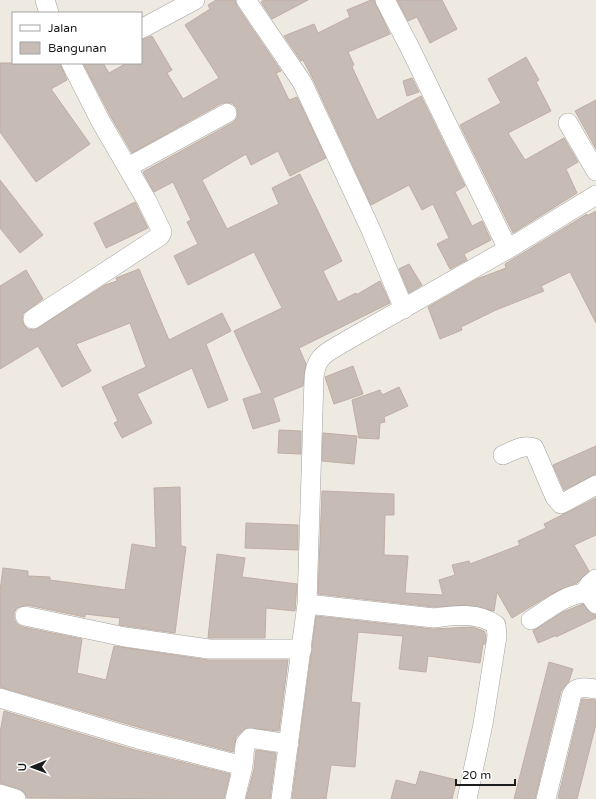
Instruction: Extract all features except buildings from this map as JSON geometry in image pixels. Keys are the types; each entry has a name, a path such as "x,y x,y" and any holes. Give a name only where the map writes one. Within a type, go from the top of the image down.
{"street":[{"path":"45,0 49,12"},
{"path":"142,28 195,0"},
{"path":"246,0 302,82 371,230 404,309"},
{"path":"385,0 508,249"},
{"path":"33,320 160,236 162,232 128,167 101,122 74,64"},
{"path":"128,167 227,113"},
{"path":"568,123 596,171"},
{"path":"281,799 307,604 314,368 322,355 508,249 596,195"},
{"path":"503,456 523,447 529,446 534,448 555,497 561,504 596,485"},
{"path":"531,620 570,596 592,592"},
{"path":"307,604 434,618 451,614 489,619 496,625 497,636 483,724 467,799"},
{"path":"25,616 125,637 209,649 252,648 302,650"},
{"path":"546,799 572,694 574,690 580,688 596,689"},
{"path":"0,698 138,739 243,766"},
{"path":"235,799 243,766 245,744 250,738 289,744"},
{"path":"0,794 16,799"}]}
